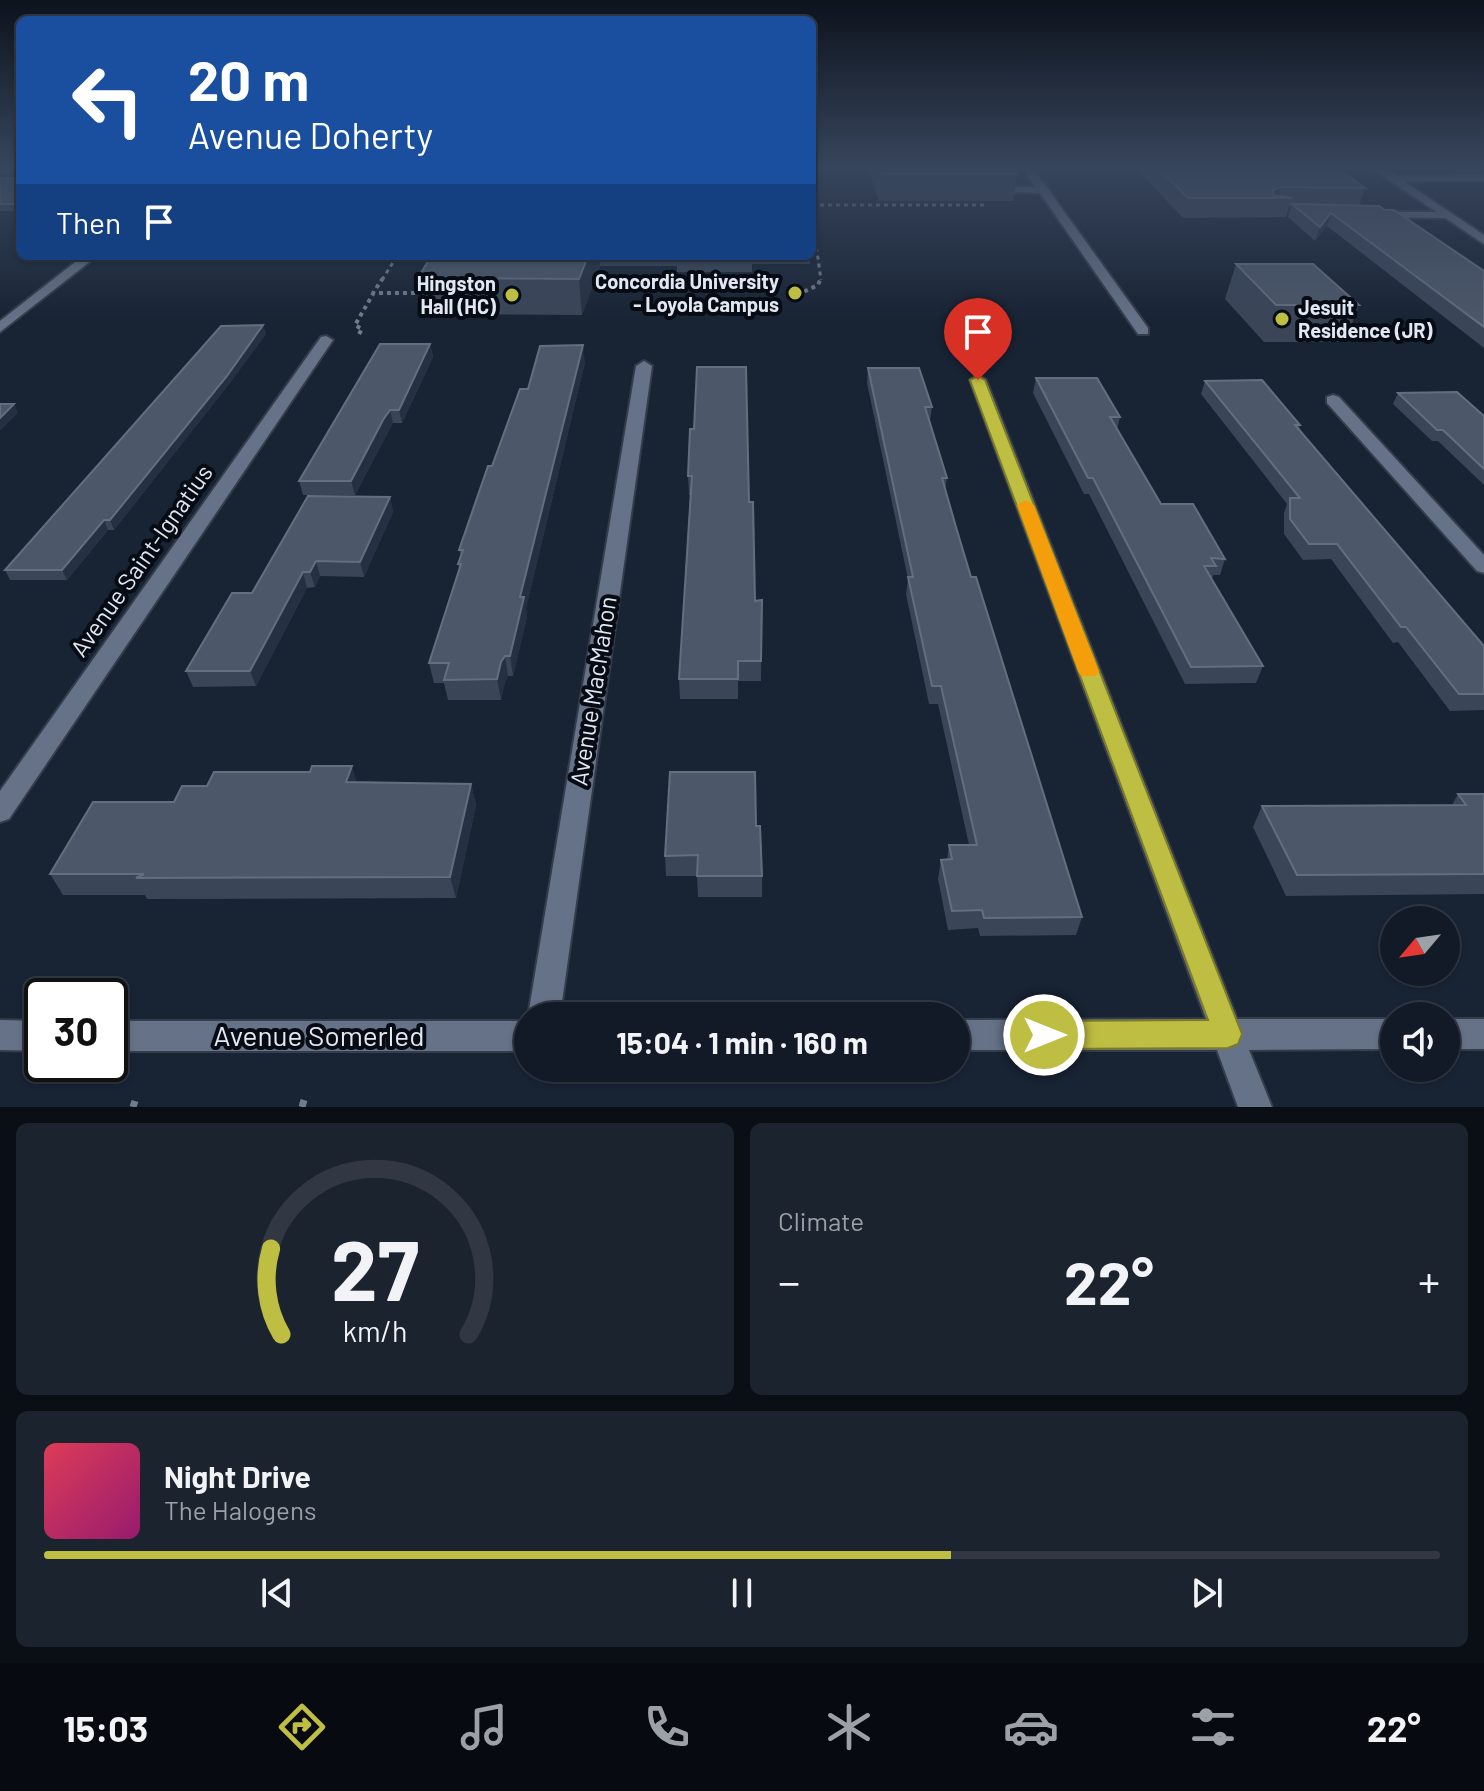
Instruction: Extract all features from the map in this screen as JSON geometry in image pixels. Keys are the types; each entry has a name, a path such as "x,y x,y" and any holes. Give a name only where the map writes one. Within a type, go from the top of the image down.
{"street":[{"path":"1064,219 1143,331"},
{"path":"1452,219 1484,240"},
{"path":"0,328 86,260"},
{"name":"Avenue Saint-Ignatius","path":"0,812 326,340"},
{"name":"Avenue MacMahon","path":"546,1002 644,366"},
{"path":"978,380 1255,1107"},
{"path":"1333,400 1484,567"},
{"path":"970,1035 1380,1034"},
{"path":"1460,1034 1484,1034"},
{"path":"0,1035 24,1036"},
{"name":"Avenue Somerled","path":"128,1036 514,1036"}],"path":[{"path":"797,295 818,285 821,280 816,244"},
{"path":"359,334 362,329 355,325 394,260"},
{"path":"373,293 420,293"}],"building":[{"path":"1310,219 1327,219 1320,227"},
{"path":"1339,219 1407,219 1484,271 1484,327"},
{"path":"429,260 586,260 579,279 418,278"},
{"path":"1236,264 1313,264 1359,305 1276,305"},
{"path":"263,325 227,376 110,520 104,520 62,570 5,570 221,326"},
{"path":"380,344 430,344 399,410 390,410 383,420 351,481 299,481"},
{"path":"583,345 520,597 524,597 510,656 505,656 501,662 497,679 444,680 449,663 429,663 461,564 458,564 463,550 459,550 488,466 492,466 520,389 528,389 540,346"},
{"path":"697,367 746,367 755,601 762,600 761,661 738,661 738,679 679,679 692,476 688,476 690,429 694,429"},
{"path":"868,368 919,368 932,407 925,407 947,478 942,478 956,527 971,577 976,577 1082,917 984,918 982,910 952,911 941,860 952,859 949,845 977,845 941,686 932,686 908,577 913,577"},
{"path":"1036,378 1097,378 1120,417 1110,417 1161,504 1193,504 1225,559 1211,558 1216,566 1204,566 1263,666 1191,667 1093,478 1088,478"},
{"path":"1262,380 1300,425 1295,425 1484,646 1484,694 1459,694 1406,627 1401,627 1337,544 1309,544 1290,519 1290,498 1300,498 1205,381"},
{"path":"1457,392 1484,416 1484,469 1398,393"},
{"path":"0,404 14,404 0,418"},
{"path":"308,496 390,497 360,562 316,561 310,572 303,572 250,671 186,671 232,593 252,593"},
{"path":"312,766 352,766 346,782 471,784 450,877 136,878 144,874 50,874 93,802 174,802 182,786 207,786 214,772 310,772"},
{"path":"670,772 755,772 756,826 760,826 762,876 697,876 698,855 665,856"},
{"path":"1458,794 1484,794 1484,874 1297,875 1262,806 1466,805"}],"slow traffic":[{"path":"1026,505 1089,671"}],"place":[{"name":"Concordia University - Loyola Campus","path":"795,293"},
{"name":"Hingston Hall (HC)","path":"512,295"},
{"name":"Jesuit Residence (JR)","path":"1282,319"}],"route":[{"path":"978,380 1228,1034 1044,1035"}]}
